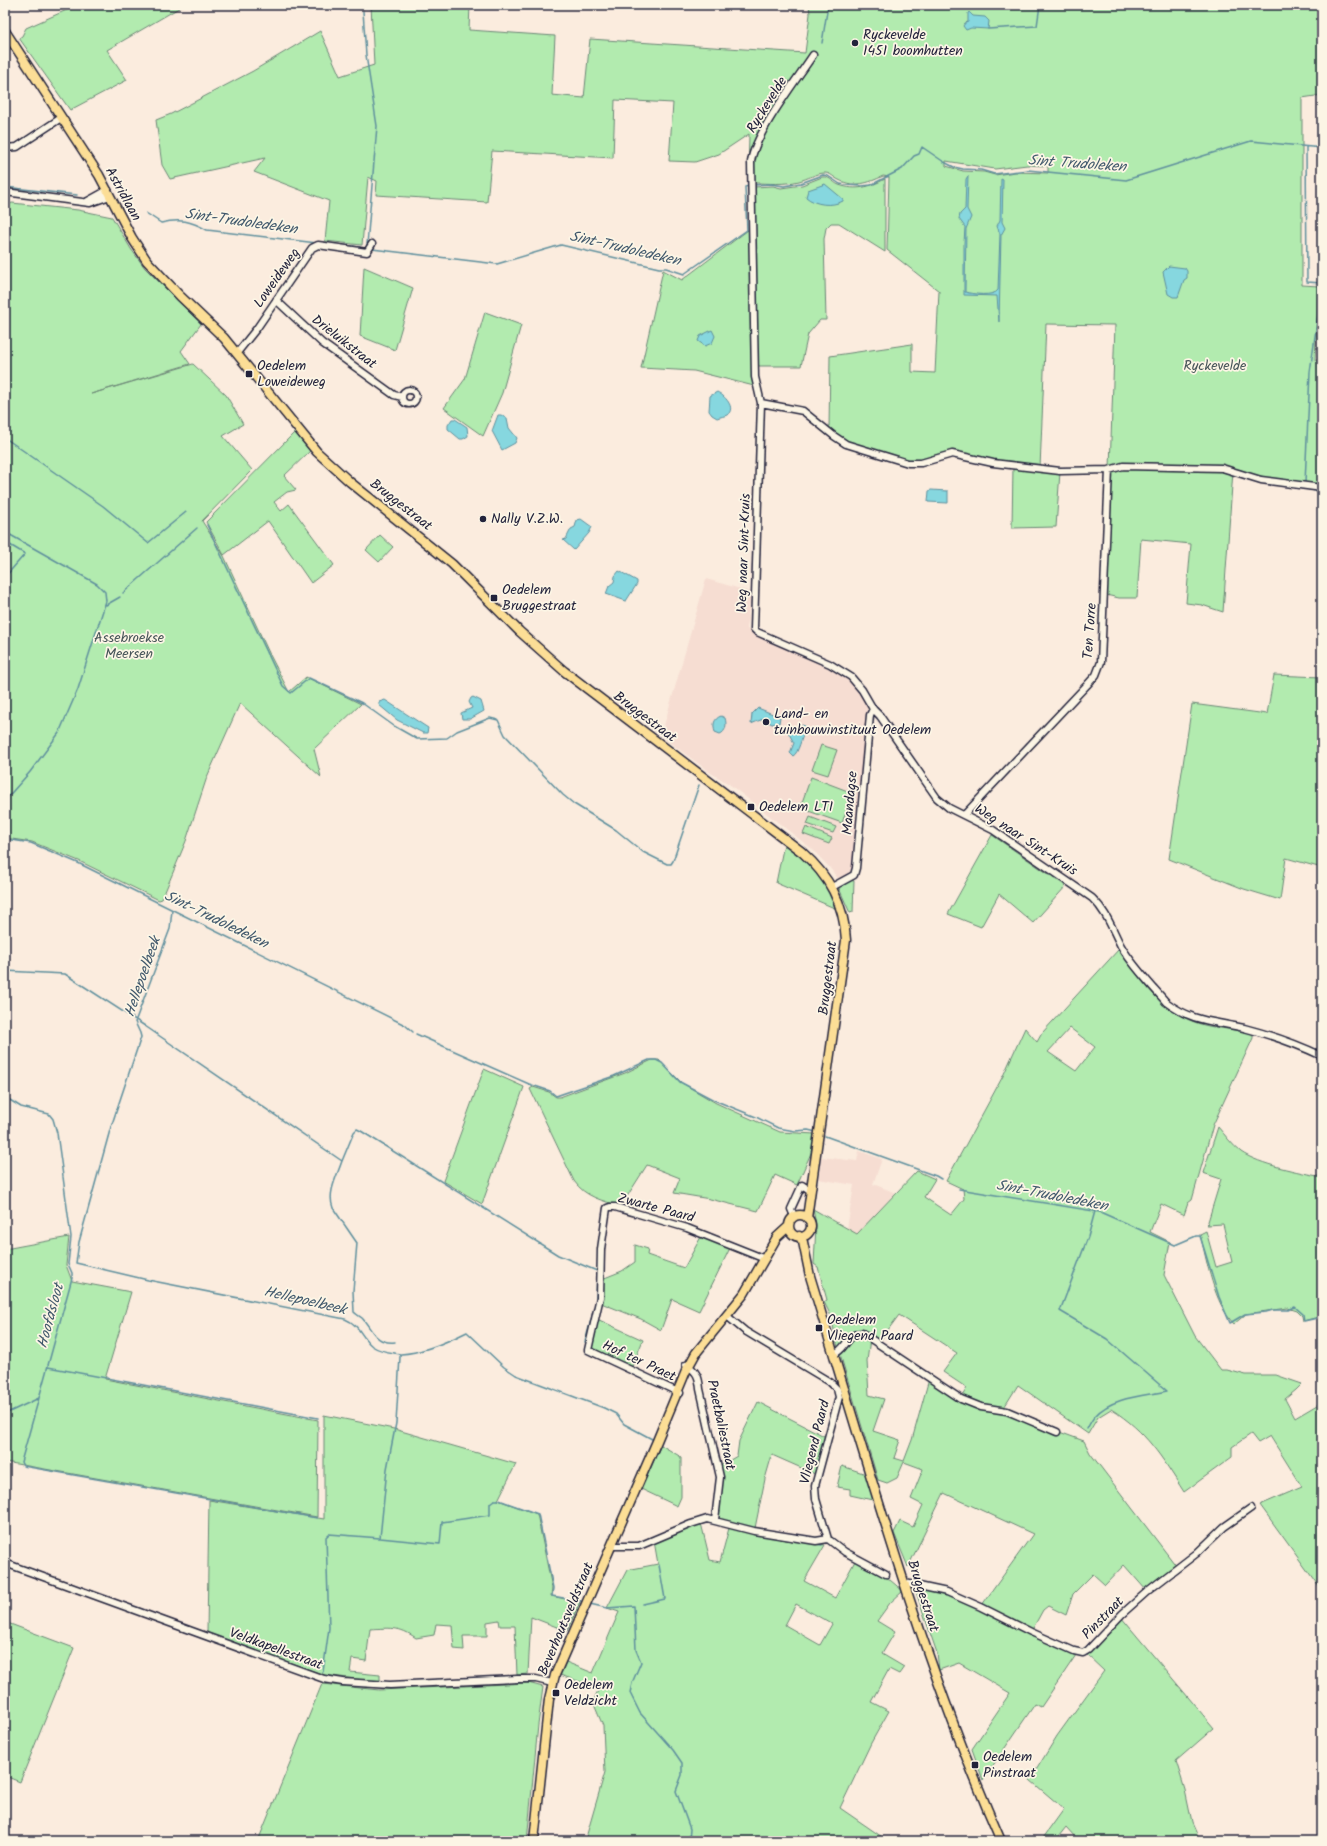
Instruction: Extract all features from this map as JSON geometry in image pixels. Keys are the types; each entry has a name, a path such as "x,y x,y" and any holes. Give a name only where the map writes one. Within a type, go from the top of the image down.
{"main road":[{"name":"Astridlaan","path":"5,31 109,193 132,238 147,261 237,353"},
{"name":"Bruggestraat","path":"237,353 307,440 335,469 436,549 519,631 564,670 802,852 821,871 832,887 840,905 845,926 845,954 812,1180 802,1210 796,1216"},
{"name":"Bruggestraat","path":"807,1218 809,1189"},
{"path":"796,1216 807,1218 810,1225 808,1232 796,1235 789,1226 790,1220 796,1216"},
{"name":"Beverhoutsveldstraat","path":"534,1841 552,1683 689,1367 696,1354 744,1294 780,1233 789,1226"},
{"name":"Bruggestraat","path":"808,1232 810,1251 808,1266"},
{"name":"Bruggestraat","path":"796,1235 803,1242 808,1266 834,1354 905,1583 943,1698 1001,1841"},
{"name":"Beverhoutsveldstraat","path":"773,1246 784,1237 796,1235"}],"street":[{"name":"Ryckevelde","path":"751,172 752,156 764,130 814,55"},
{"path":"6,148 17,147 61,118"},
{"name":"Weg naar Sint-Kruis","path":"751,172 755,377 761,403 754,629 757,632 830,664 851,677 862,690 873,709 880,716 937,798 949,808 965,814 993,830 1069,881 1099,905 1108,918 1122,947 1166,1002 1174,1009 1203,1021 1241,1028 1282,1039 1322,1056"},
{"path":"5,192 84,202 109,193"},
{"name":"Loweideweg","path":"237,353 257,328 312,248 318,245 367,252 372,244"},
{"name":"Drieluikstraat","path":"276,300 322,343 394,395 402,397"},
{"path":"761,403 803,411 846,444 904,462 921,463 952,454 993,463 1067,471 1109,470 1123,466 1222,468 1261,480 1322,488"},
{"name":"Ten Torre","path":"965,814 1087,685 1100,667 1102,662 1109,470"},
{"name":"Maandagse","path":"832,887 854,875 856,868 870,715 873,709"},
{"name":"Zwarte Paard","path":"601,1280 601,1249 604,1237 607,1208 610,1207 666,1221 765,1258"},
{"name":"Hof ter Praet","path":"601,1280 599,1306 588,1350 679,1392"},
{"name":"Vliegend Paard","path":"727,1316 745,1331 830,1382 837,1389 839,1397 815,1486 816,1499 828,1539"},
{"path":"834,1354 841,1351 852,1336 862,1333 961,1399 981,1407 1007,1411 1058,1432"},
{"name":"Praetbaliestraat","path":"689,1367 699,1379 720,1477 715,1520"},
{"name":"Pinstraat","path":"905,1583 947,1592 1043,1638 1074,1651 1083,1653 1088,1650 1122,1614 1149,1590 1193,1556 1224,1527 1251,1508"},
{"path":"612,1546 640,1546 691,1524 707,1520 715,1520 754,1531 816,1541 828,1539 845,1552 886,1574"},
{"name":"Veldkapellestraat","path":"5,1563 329,1680 390,1685 523,1679 552,1683"}],"shaded area":[{"name":"Land- en tuinbouwinstituut Oedelem","path":"706,579 751,592 747,629 847,676 867,701 867,735 854,870 839,880 812,849 729,784 711,773 661,736"},
{"path":"859,1151 882,1159 873,1184 896,1193 857,1235 847,1229 854,1185 818,1179 821,1157 857,1161"}],"green space":[{"path":"78,5 184,5 107,50 127,80 70,110 19,38 22,36 26,28"},
{"path":"371,5 470,5 469,30 555,36 552,95 584,98 590,39 805,53 810,14 809,5 969,5 972,7 973,5 1322,5 1322,95 1302,98 1302,285 1319,286 1315,360 1322,361 1322,378 1320,378 1318,414 1322,414 1322,489 1315,488 1314,483 1313,485 1263,479 1230,468 1110,468 1115,325 1046,324 1040,468 1014,465 958,453 912,462 854,446 829,430 830,356 912,344 912,372 935,373 939,291 887,250 889,177 883,176 861,184 850,184 825,173 788,183 753,183 748,175 749,134 719,154 695,162 669,161 673,103 615,100 613,158 492,151 487,202 376,195 377,181 368,177 362,245 325,241 329,201 254,172 265,158 170,179 162,165 156,120 171,114 253,71 320,31 340,76 374,65","holes":["946,161 995,169 1027,165 1048,166 1048,173 1015,172 995,175 984,172 963,171 946,166"]},
{"path":"822,177 829,178 839,185 851,188 868,186 885,179 885,252 839,223 831,223 826,228 824,239 826,320 820,320 808,334 801,366 756,366 754,386 694,371 641,368 663,270 682,280 752,227 754,187 773,186 781,188 802,185"},
{"name":"Assebroekse Meersen","path":"12,203 78,210 112,217 131,249 145,268 201,324 181,351 190,364 91,394 193,364 226,395 243,424 223,436 252,470 202,521 224,556 289,692 306,677 361,704 314,749 321,777 240,703 207,777 186,841 162,899 159,900 79,861 32,842 5,838 5,206"},
{"path":"364,267 413,288 395,350 360,336"},
{"path":"485,312 521,325 502,393 483,436 444,408 465,379"},
{"path":"295,432 310,451 284,476 296,490 287,492 274,502 281,511 289,504 334,565 311,583 268,521 224,555 206,522"},
{"path":"1013,467 1060,472 1056,527 1012,528"},
{"path":"1118,468 1233,471 1223,612 1202,605 1186,603 1191,544 1141,539 1137,598 1119,598 1106,595 1111,473"},
{"path":"380,535 393,547 379,562 366,550"},
{"path":"1322,670 1322,868 1286,858 1280,900 1244,889 1169,859 1192,704 1267,714 1274,675 1321,677"},
{"path":"821,745 837,750 828,775 812,770"},
{"path":"811,777 853,793 842,823 800,808"},
{"path":"810,817 836,827 833,833 807,824"},
{"path":"806,827 832,838 829,844 803,834"},
{"path":"992,835 1066,886 1033,923 999,894 981,927 948,914"},
{"path":"784,844 816,873 828,889 839,910 776,883"},
{"path":"850,880 854,881 853,912 850,913 838,886"},
{"path":"1119,949 1145,985 1155,996 1176,1013 1189,1020 1204,1025 1253,1034 1253,1038 1213,1125 1192,1200 1188,1203 1184,1215 1161,1204 1150,1232 1170,1242 1164,1275 1195,1336 1221,1370 1246,1375 1276,1375 1302,1384 1285,1399 1295,1418 1322,1402 1322,1591 1260,1505 1302,1487 1270,1436 1258,1443 1251,1434 1232,1447 1232,1457 1184,1492 1168,1467 1144,1436 1124,1418 1111,1409 1098,1417 1088,1434 1018,1385 1003,1409 986,1407 961,1398 967,1388 943,1372 957,1353 899,1315 879,1342 861,1332 839,1350 831,1316 824,1302 827,1300 818,1267 814,1264 816,1225 813,1209 857,1234 917,1171 935,1179 924,1197 951,1215 964,1199 963,1189 946,1181 1003,1076 1025,1028 1037,1042 1042,1033","holes":["1070,1028 1095,1047 1076,1071 1048,1052"]},
{"path":"652,1060 659,1060 682,1083 716,1103 780,1132 815,1134 811,1153 797,1185 775,1175 758,1211 710,1199 674,1193 680,1178 647,1165 621,1206 595,1198 583,1191 574,1181 530,1089 533,1087 549,1092 556,1097 560,1097 625,1073"},
{"path":"484,1069 524,1087 482,1204 443,1181"},
{"path":"1218,1127 1241,1152 1249,1157 1280,1168 1322,1177 1322,1316 1303,1321 1302,1316 1297,1311 1288,1308 1246,1314 1234,1324 1221,1305 1212,1282 1200,1234 1206,1231 1216,1267 1232,1262 1223,1224 1207,1225 1221,1179 1203,1173"},
{"path":"702,1235 731,1246 699,1311 672,1299 661,1330 641,1319 601,1303 602,1279 622,1271 635,1262 635,1245 648,1249 647,1255 684,1268"},
{"path":"69,1237 66,1265 72,1281 131,1292 105,1379 318,1420 317,1517 5,1462 5,1249"},
{"path":"597,1319 643,1340 631,1369 591,1350 590,1346"},
{"path":"858,1334 870,1339 867,1361 869,1395 884,1399 873,1431 900,1440 894,1458 904,1461 912,1440 929,1379 954,1396 1002,1411 1084,1441 1090,1453 1177,1567 1146,1590 1124,1565 1105,1585 1093,1574 1073,1594 1066,1615 1048,1606 1043,1610 1032,1630 982,1605 1033,1534 944,1493 908,1567 894,1533 900,1521 913,1527 923,1505 911,1499 923,1469 904,1462 897,1478 887,1483 878,1480 840,1354 850,1340"},
{"path":"758,1402 826,1437 815,1474 772,1455 765,1479 755,1528 734,1524 717,1518 720,1466 737,1456 739,1441"},
{"path":"324,1415 394,1429 516,1464 498,1500 537,1514 552,1588 551,1596 580,1602 567,1631 531,1617 528,1674 517,1675 515,1626 500,1626 499,1620 487,1622 487,1636 463,1636 464,1650 454,1649 452,1625 436,1624 434,1635 416,1638 404,1631 389,1628 370,1629 366,1661 352,1659 350,1672 380,1675 380,1682 324,1675 207,1633 209,1500 324,1519"},
{"path":"661,1445 681,1457 681,1497 677,1506 641,1489"},
{"path":"842,1466 869,1475 877,1501 850,1495 850,1489 837,1487"},
{"path":"701,1523 710,1560 720,1562 729,1528 825,1545 804,1581 835,1598 855,1561 890,1580 903,1591 890,1603 877,1621 895,1632 882,1654 904,1667 899,1674 889,1669 871,1702 889,1711 871,1743 840,1808 888,1841 585,1841 605,1772 603,1726 593,1702 599,1688 560,1675 566,1662 593,1673 619,1612 607,1608 627,1570 658,1564 654,1541","holes":["796,1604 832,1624 820,1645 785,1625"]},
{"path":"914,1586 930,1589 963,1601 1076,1655 1041,1707 1035,1704 983,1780 972,1749 1010,1693 959,1663 939,1670 937,1653"},
{"path":"1121,1617 1214,1728 1176,1761 1185,1790 1192,1823 1200,1841 1072,1841 1075,1837 1066,1827 1055,1841 1041,1841 1064,1809 1030,1780 1057,1736 1104,1671 1086,1654"},
{"path":"5,1622 74,1648 20,1782 5,1776"},
{"path":"528,1683 543,1687 527,1841 258,1841 322,1684 379,1690"}],"water":[{"path":"969,12 973,16 985,17 989,21 988,29 971,28 966,30 963,26 968,22"},
{"path":"968,176 967,209 971,217 966,229 965,292 977,294 992,294 998,290 1000,234 997,226 1000,220 1001,179 1003,180 1002,222 1005,228 1001,235 999,322 997,296 964,295 965,227 959,219 960,214 965,209 966,179"},
{"path":"825,184 843,199 843,201 834,204 824,204 814,202 806,197 808,190"},
{"path":"1169,266 1185,268 1187,271 1187,278 1184,280 1178,297 1173,297 1168,294 1163,272"},
{"path":"712,330 715,336 712,343 705,346 698,341 700,336"},
{"path":"717,392 726,399 731,409 727,415 717,418 709,411 710,396"},
{"path":"498,415 507,418 509,428 517,438 515,443 502,450 492,431"},
{"path":"452,419 455,419 467,427 468,436 460,439 448,429 448,425"},
{"path":"929,491 948,491 948,503 928,502"},
{"path":"581,519 592,527 589,533 574,550 563,540 566,539 571,529 575,527 577,520"},
{"path":"619,571 637,581 637,584 626,601 606,594 609,586 614,582 615,576"},
{"path":"473,697 481,701 484,711 470,719 462,719 461,713 472,708 469,702"},
{"path":"385,700 428,728 427,733 423,733 397,720 379,705 379,702"},
{"path":"758,708 780,717 779,723 772,724 763,719 751,724 752,714"},
{"path":"721,716 725,718 726,725 724,732 720,734 715,732 714,725 716,719"},
{"path":"802,725 805,726 806,729 797,752 793,756 790,753 794,743 788,732 798,732"}],"waterway":[{"path":"822,43 828,5"},
{"path":"988,29 1037,26 1040,5"},
{"path":"363,11 366,55 377,126 367,245"},
{"name":"Sint Trudoleken","path":"754,185 771,184 784,186 801,183 823,175 828,176 840,184 862,186 871,185 902,169 914,156 919,154 922,147 944,162 954,167 963,169 981,170 994,174 1028,170 1126,180 1251,141 1322,148"},
{"path":"1306,147 1307,282 1322,283"},
{"name":"Sint-Trudoledeken","path":"372,249 497,264 561,245 659,268 666,268 684,274 747,230 745,187 748,186"},
{"name":"Sint-Trudoledeken","path":"5,187 77,195"},
{"name":"Sint-Trudoledeken","path":"146,213 161,223 168,221 185,221 196,224 207,230 317,243"},
{"name":"Sint-Trudoledeken","path":"332,244 360,247"},
{"path":"1305,483 1310,372 1322,286"},
{"path":"5,438 103,506 148,543 186,512"},
{"path":"1306,489 1322,492"},
{"path":"207,525 283,686 291,693 309,678 362,703 394,726 417,739 447,738 457,731 490,718 498,720 505,735 563,795 574,804 616,830 643,852 667,864 671,864 673,861 699,785"},
{"path":"123,593 197,528"},
{"name":"Sint-Trudoledeken","path":"5,532 97,584 105,592 106,601 78,689 59,733 30,772 5,800"},
{"path":"5,542 25,554 5,577"},
{"path":"106,605 120,597"},
{"name":"Sint-Trudoledeken","path":"5,839 31,843 78,863 405,1025 413,1032"},
{"name":"Hellepoelbeek","path":"172,910 170,929 135,1022 141,1037 110,1130 79,1242 76,1263 148,1280 345,1319 354,1324 368,1343 375,1348 382,1351 400,1354 396,1423 387,1469 380,1538 440,1544 442,1522 490,1515 490,1503 494,1500 499,1500 538,1514 553,1588 552,1596 581,1601"},
{"path":"5,971 65,974 145,1026 342,1161 333,1184 331,1202 333,1208 357,1243 353,1291 354,1312 362,1318 375,1335 383,1341 395,1342"},
{"name":"Sint-Trudoledeken","path":"416,1034 529,1084 550,1091 556,1096 614,1076 649,1060 656,1060 662,1063 680,1082 714,1100 756,1117 778,1128 795,1131 808,1130 816,1132"},
{"name":"Hoofdsloot","path":"5,1097 21,1107 49,1114 53,1119 57,1133 63,1176"},
{"path":"342,1161 354,1132 357,1129 361,1131 558,1255 597,1271 596,1302"},
{"name":"Sint-Trudoledeken","path":"825,1136 941,1179"},
{"name":"Hoofdsloot","path":"5,1414 39,1398 72,1278 72,1273 68,1264 71,1237 63,1177"},
{"name":"Sint-Trudoledeken","path":"959,1189 1100,1212 1175,1245 1196,1236 1200,1236 1219,1297 1230,1323 1245,1314 1273,1310 1288,1310 1295,1307 1303,1314 1304,1321 1322,1317"},
{"path":"1087,1429 1095,1416 1110,1405 1129,1398 1167,1391 1107,1339 1060,1311 1088,1237 1095,1211"},
{"path":"585,1342 595,1305"},
{"path":"401,1354 418,1352 467,1332 504,1367 516,1375 604,1408 616,1414 624,1424 652,1439"},
{"path":"48,1367 318,1418"},
{"path":"39,1398 21,1462 23,1466 317,1518"},
{"path":"323,1672 329,1628 326,1537 329,1534 380,1538"},
{"path":"816,1544 822,1545"},
{"path":"643,1604 665,1599 659,1565"},
{"name":"Hellepoelbeek","path":"590,1604 607,1608 634,1606 636,1650 641,1662 632,1683 630,1693 640,1713 673,1750 682,1763 682,1775 676,1791 690,1829 689,1841"}],"place":[{"name":"Ryckevelde 1451 boomhutten","path":"855,43"},
{"name":"Oedelem Loweideweg","path":"249,374"},
{"name":"Nally V.Z.W.","path":"483,519"},
{"name":"Oedelem Bruggestraat","path":"494,598"},
{"name":"Land- en tuinbouwinstituut Oedelem","path":"766,722"},
{"name":"Oedelem LTI","path":"751,807"},
{"name":"Oedelem Vliegend Paard","path":"819,1328"},
{"name":"Oedelem Veldzicht","path":"556,1693"},
{"name":"Oedelem Pinstraat","path":"975,1765"}]}
